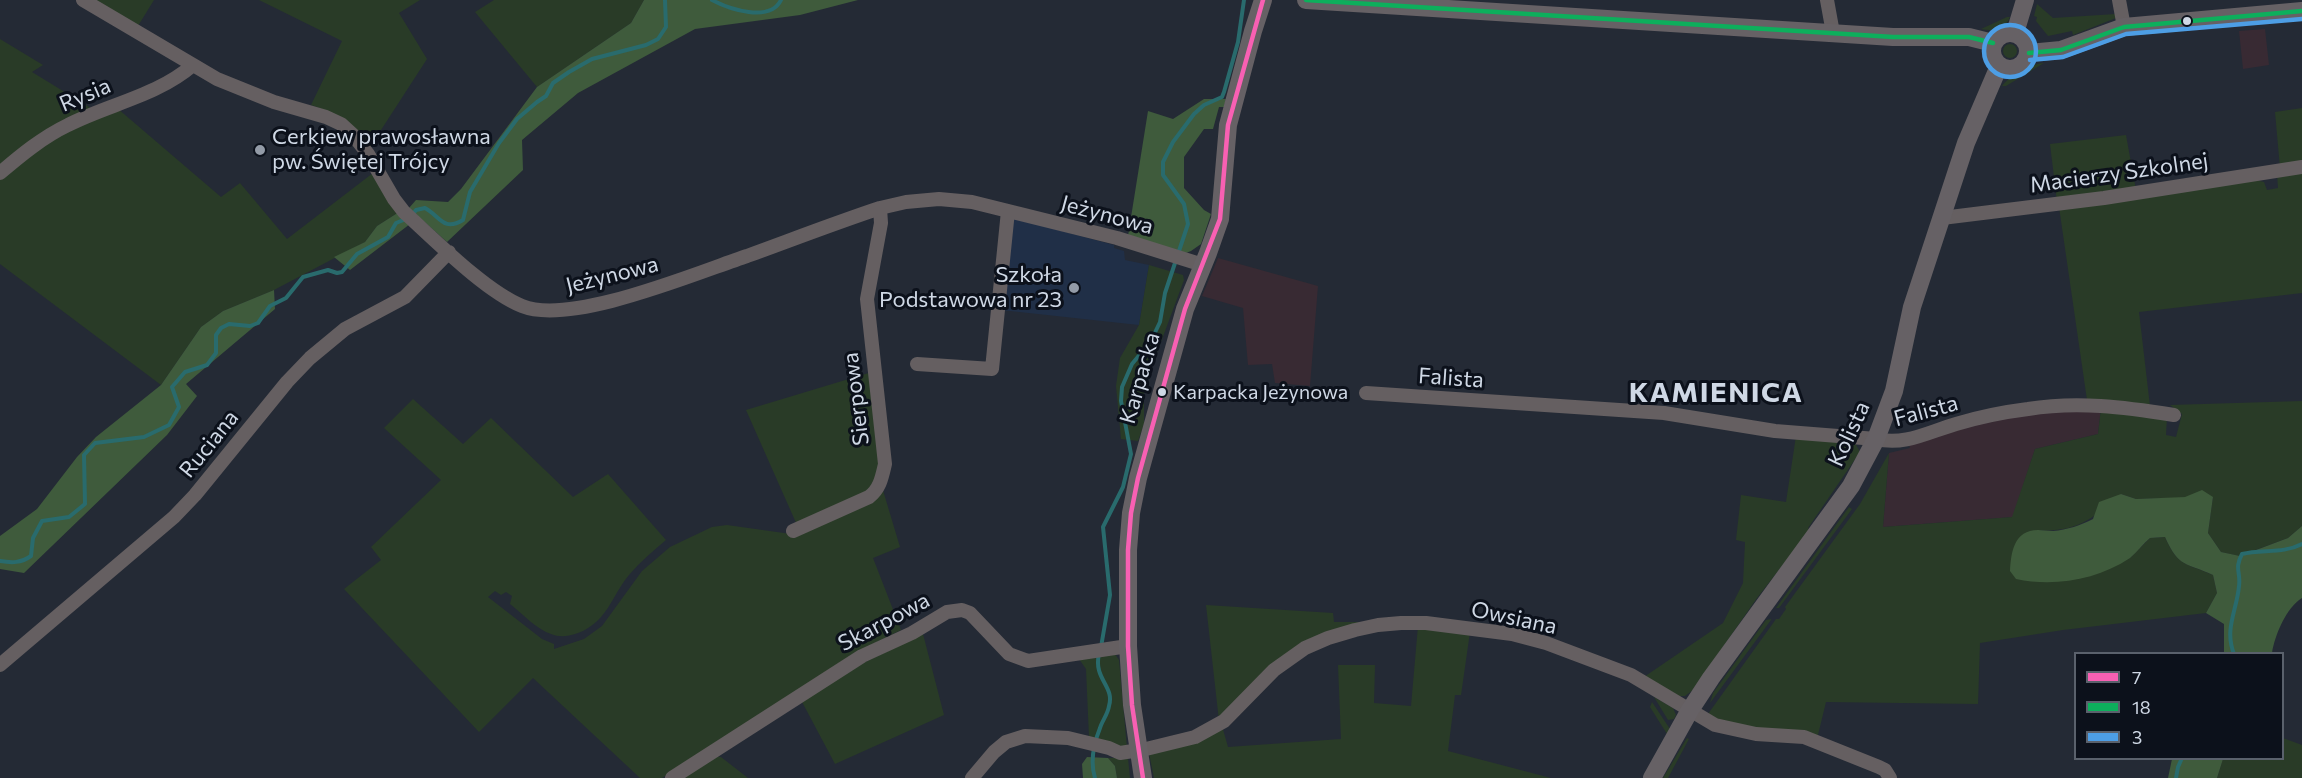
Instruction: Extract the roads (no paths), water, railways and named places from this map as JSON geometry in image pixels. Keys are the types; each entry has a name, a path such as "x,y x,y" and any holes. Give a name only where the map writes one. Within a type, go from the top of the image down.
{"street":[{"name":"Jeżynowa","path":"83,0 217,79 244,91 341,124 368,154 394,199 405,212 488,284 524,307 564,310 620,298 690,276 880,208 906,202 950,199 1008,211 1168,253 1203,265"},
{"name":"Karpacka","path":"1143,778 1119,647 1134,495 1185,309 1220,219 1226,139 1252,31 1263,0"},
{"path":"1306,0 1909,38 1969,37 1993,43"},
{"path":"1827,0 1833,33"},
{"path":"2015,33 2025,0"},
{"path":"2119,0 2124,27"},
{"path":"2029,53 2061,50 2124,27 2302,11"},
{"path":"2015,33 2026,41 2029,53 2021,66 2006,69 1999,66 1992,56 1993,43 2002,34 2015,33"},
{"name":"Rysia","path":"0,173 46,137 69,124 171,81 192,65"},
{"name":"Kolista","path":"1652,778 1690,710 1851,486 1876,439 1894,391 1912,307 1966,143 1999,66"},
{"name":"Macierzy Szkolnej","path":"1942,218 2104,198 2302,168"},
{"name":"Sierpowa","path":"793,531 869,497 880,485 885,464 867,299 881,223 880,208"},
{"path":"917,364 992,369 1008,211"},
{"name":"Ruciana","path":"0,665 174,518 287,382 310,358 345,329 405,297 449,252"},
{"name":"Falista","path":"1366,393 1664,413 1775,431 1876,439 1891,443 1958,423 2029,409 2067,405 2100,405 2174,415"},
{"name":"Skarpowa","path":"672,778 862,656 912,633 947,612 962,610 970,613 1000,645 1017,658 1028,661 1119,647"},
{"name":"Owsiana","path":"1138,751 1195,736 1212,729 1229,717 1274,670 1305,648 1355,630 1390,624 1426,623 1512,634 1546,643 1631,675 1715,725 1756,734 1793,736 1814,741 1879,767 1885,770 1890,778"},
{"path":"972,778 994,752 1016,738 1025,736 1055,736 1109,748 1120,753 1138,751"}],"waterway":[{"path":"412,215 416,210 425,208 446,224 463,220 470,192 499,143 517,119 546,96 553,83 569,72 592,59 646,45 658,39 666,27 665,0"},
{"path":"712,0 749,12 768,11 776,7 781,0"},
{"path":"1101,647 1110,595 1103,527 1123,487 1131,454 1121,401 1122,387 1132,364 1151,341 1160,322 1165,293 1188,224 1184,204 1163,175 1163,162 1173,142 1194,114 1204,105 1222,97 1238,42 1244,0"},
{"path":"0,561 16,562 31,556 33,538 42,521 69,517 85,504 84,455 95,443 144,437 169,425 179,407 172,387 185,372 207,365 216,353 216,335 221,328 229,324 250,326 258,323 270,306 286,298 303,277 328,270 342,272 357,254 388,237 396,223 406,219"},
{"path":"2233,652 2230,636 2239,586 2238,563 2242,554 2287,549 2302,544"},
{"path":"1095,778 1094,746 1110,699 1099,670 1099,654"},
{"path":"2176,778 2181,760"}],"place":[{"name":"Cerkiew prawosławna pw. Świętej Trójcy","path":"260,150"},
{"name":"Szkoła Podstawowa nr 23","path":"1074,288"},
{"name":"Karpacka Jeżynowa","path":"1162,392"}],"district":[{"name":"KAMIENICA","path":"1716,393"}]}
